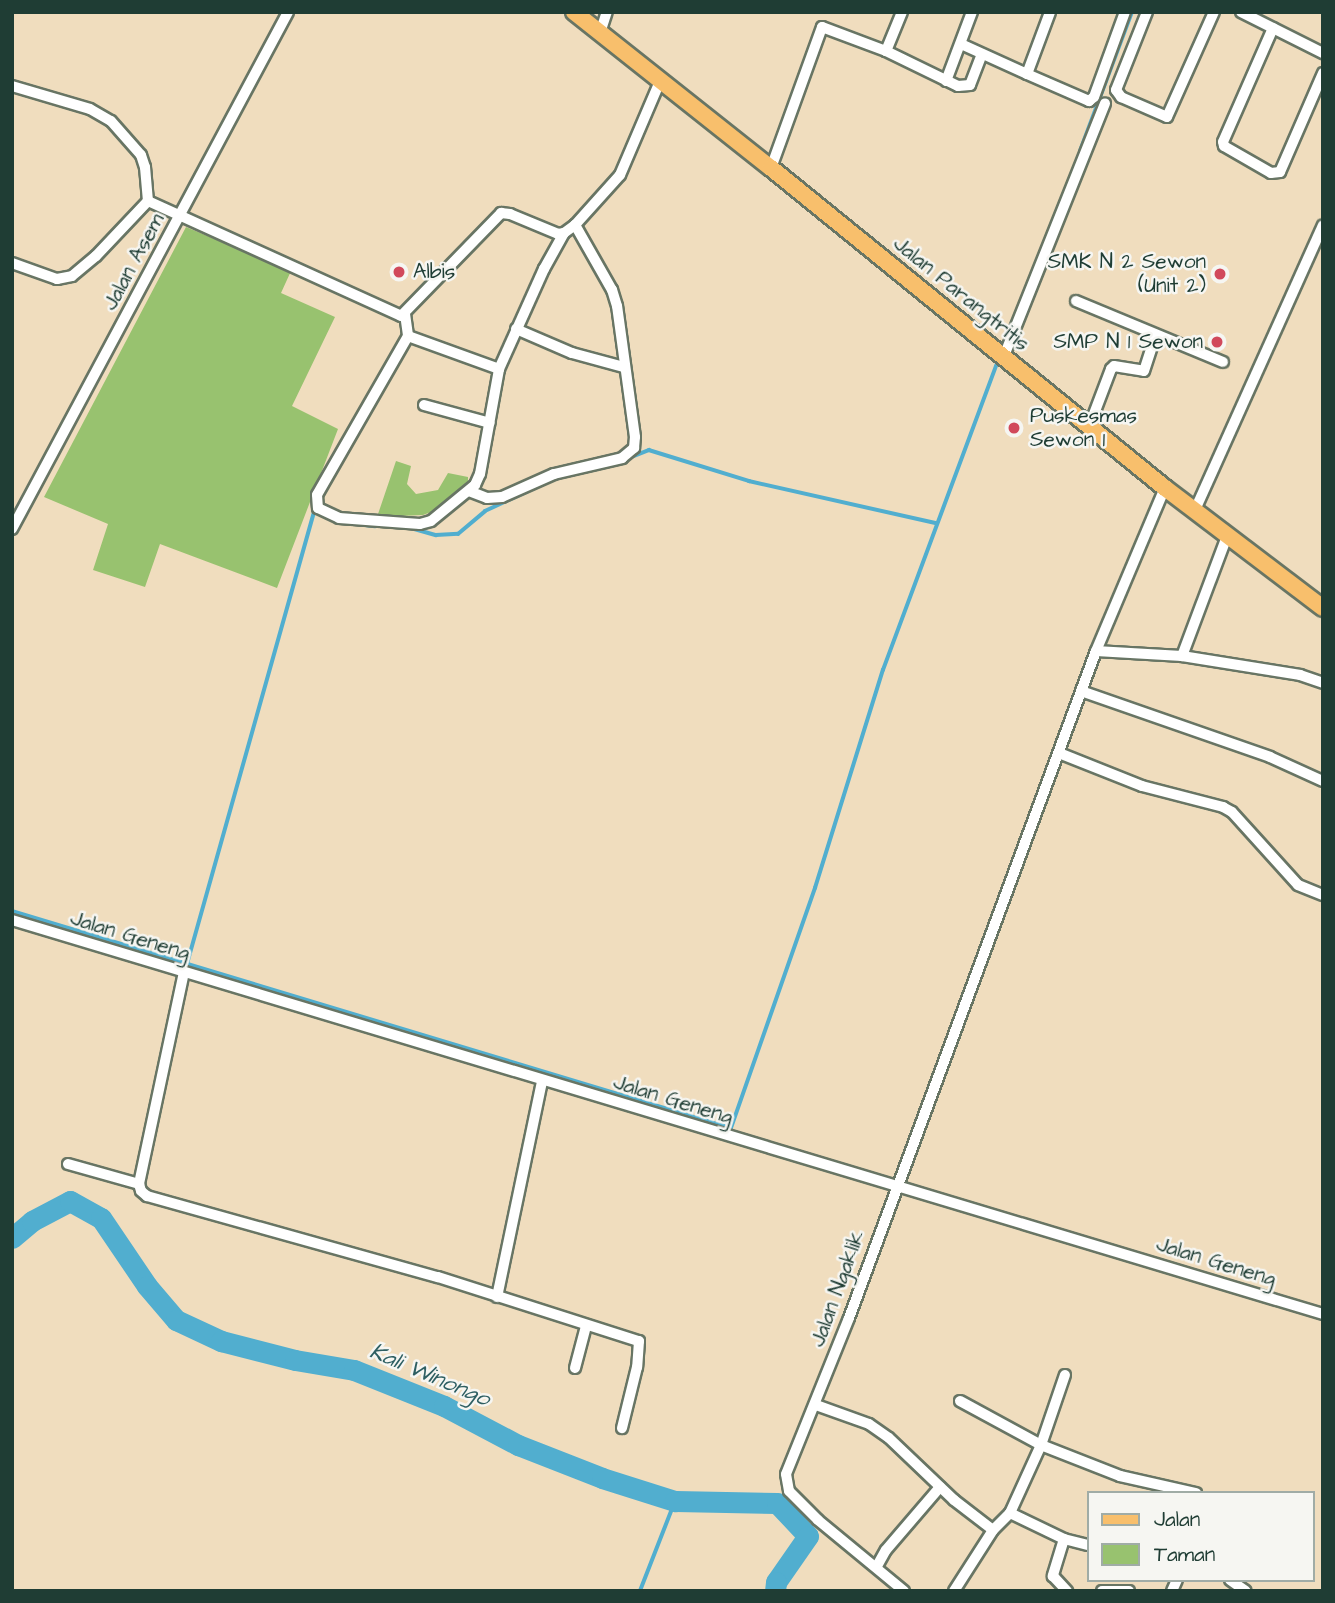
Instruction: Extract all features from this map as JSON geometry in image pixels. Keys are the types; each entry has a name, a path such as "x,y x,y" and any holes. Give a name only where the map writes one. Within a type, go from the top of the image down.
{"main road":[{"name":"Jalan Parangtritis","path":"574,12 1165,488 1323,608"}],"street":[{"name":"Jalan Asem","path":"12,529 288,12"},
{"path":"600,33 607,12"},
{"path":"886,51 902,12"},
{"path":"946,81 972,12"},
{"path":"1027,74 1050,12"},
{"path":"961,44 1090,101 1094,97 1125,12"},
{"path":"1147,12 1116,90 1121,97 1167,117 1214,12"},
{"path":"1241,12 1323,53"},
{"path":"771,168 822,27 886,51 958,86 970,85 982,54"},
{"path":"1273,28 1223,142 1224,146 1271,173 1280,172 1323,73"},
{"path":"405,314 408,336 343,453 323,483 317,500 318,508 347,520 420,524 431,521 469,491 480,474 499,369 516,329 564,233 575,225 620,175 660,81"},
{"path":"12,86 90,109 120,128 141,155 148,201"},
{"path":"1004,356 1105,103"},
{"path":"148,201 182,214 398,316 405,314 501,214 510,214 552,233 564,233"},
{"path":"12,263 57,279 72,276 96,256 148,201"},
{"path":"469,491 487,498 502,498 554,474 628,454 634,447 635,437 617,306 612,290 575,225"},
{"path":"1195,510 1323,225"},
{"path":"1311,252 1323,257"},
{"path":"1076,301 1223,362"},
{"path":"516,329 572,353 624,367"},
{"path":"1089,427 1111,369 1114,366 1144,371 1156,335"},
{"path":"408,336 499,369"},
{"path":"424,405 490,423"},
{"name":"Jalan Ngaklik","path":"904,1591 818,1520 789,1491 786,1474 816,1405 1096,651 1165,488"},
{"path":"1182,656 1227,536"},
{"path":"1096,651 1182,656 1300,675 1323,683"},
{"path":"1081,691 1270,757 1323,780"},
{"path":"1059,754 1142,786 1223,807 1232,812 1298,885 1323,895"},
{"name":"Jalan Geneng","path":"12,920 1323,1314"},
{"path":"139,1184 184,972"},
{"path":"497,1297 542,1081"},
{"path":"68,1164 139,1184 147,1196 336,1247 639,1341 622,1428"},
{"path":"575,1368 586,1326"},
{"path":"954,1591 993,1530 1010,1513 1041,1445 1065,1375"},
{"path":"960,1401 1041,1445 1120,1476 1187,1491"},
{"path":"816,1405 869,1424 901,1446 940,1487 993,1530"},
{"path":"877,1566 886,1550 940,1487"},
{"path":"1010,1513 1064,1539 1086,1544"},
{"path":"1064,1539 1052,1576 1067,1591"},
{"path":"1102,1591 1129,1591"}],"green space":[{"path":"186,227 291,271 281,293 335,317 292,406 338,429 277,588 160,544 145,587 93,570 108,524 44,497"},
{"path":"396,461 411,466 407,484 416,494 438,490 448,473 468,477 468,484 439,509 423,515 377,517"}],"waterway":[{"path":"1080,151 1132,12"},
{"path":"12,911 731,1128 815,888 883,670 997,363"},
{"path":"609,466 649,450 749,481 936,523"},
{"path":"411,528 436,535 458,534 485,511 548,482"},
{"path":"187,964 314,512 318,513"},
{"path":"349,523 375,526"},
{"name":"Kali Winongo","path":"12,1238 32,1221 70,1201 101,1218 147,1286 176,1320 221,1341 295,1360 354,1370 444,1406 518,1445 602,1478 675,1501 777,1503 808,1536 776,1582 775,1591"},
{"path":"640,1591 675,1501"}],"place":[{"name":"Albis","path":"399,272"},
{"name":"SMK N 2 Sewon (Unit 2)","path":"1220,274"},
{"name":"SMP N 1 Sewon","path":"1217,342"},
{"name":"Puskesmas Sewon 1","path":"1014,428"}]}
